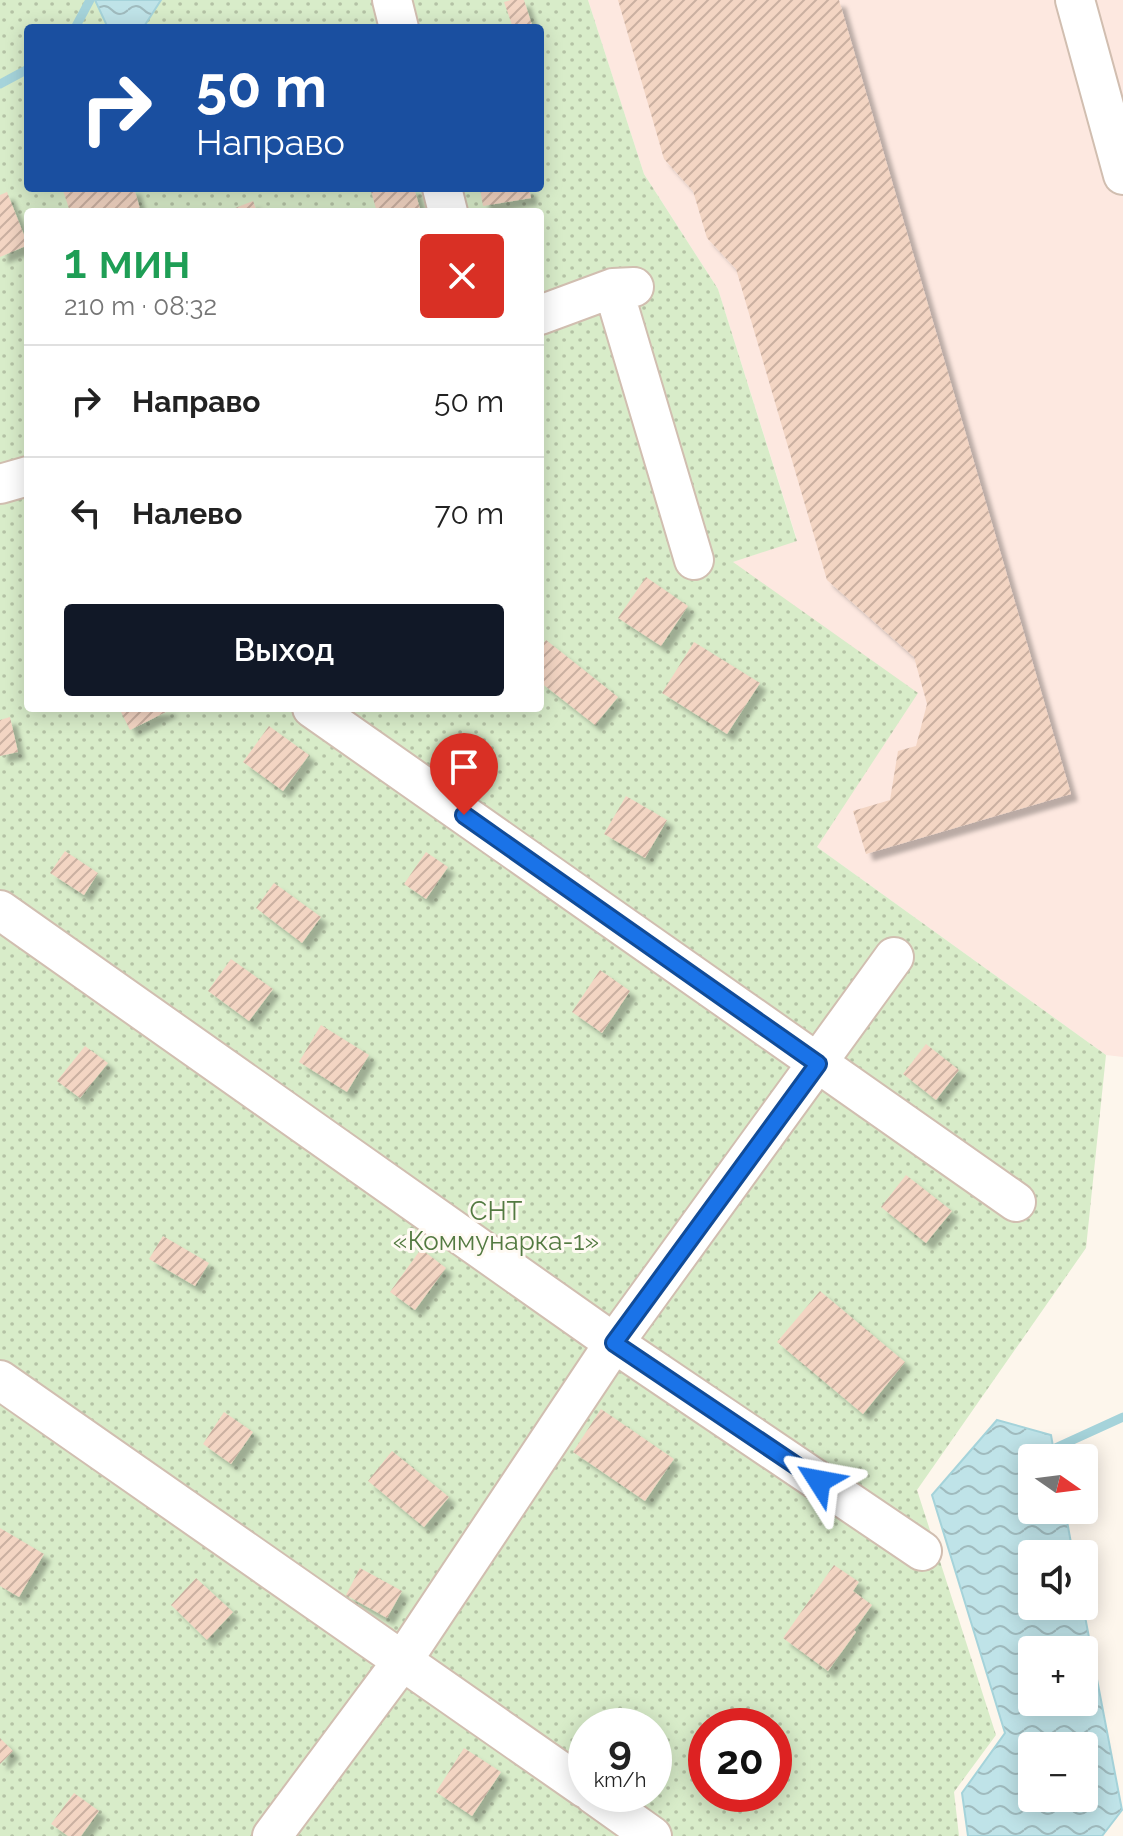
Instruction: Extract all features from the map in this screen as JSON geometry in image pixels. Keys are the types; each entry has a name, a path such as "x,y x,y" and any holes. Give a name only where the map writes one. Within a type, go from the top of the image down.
{"street":[{"path":"392,0 398,24"},
{"path":"1075,0 1123,175"},
{"path":"544,314 624,287 694,560"},
{"path":"0,484 24,477"},
{"path":"318,712 1016,1202"},
{"path":"0,910 614,1343 922,1551"},
{"path":"272,1836 403,1660 614,1343 894,957"},
{"path":"0,1380 568,1776"},
{"path":"618,1812 652,1836"}],"shaded area":[{"path":"588,0 1123,0 1123,1057 1106,1055 817,847 733,562 797,540 718,289 644,174"}],"green space":[{"name":"СНТ «Коммунарка-1»","path":"0,0 588,0 644,174 718,289 797,541 733,562 918,693 817,847 1106,1055 1086,1248 917,1490 996,1735 954,1792 959,1836 0,1836"}],"water":[{"path":"95,0 161,0 146,24 106,24"},
{"path":"997,1420 1051,1435 1053,1444 1018,1444 1018,1524 1068,1524 1070,1540 1018,1540 1018,1620 1086,1620 1089,1636 1018,1636 1018,1716 1098,1716 1098,1684 1122,1810 1102,1836 968,1836 962,1793 1005,1733 932,1495"}],"building":[{"path":"524,0 532,24 512,24 504,2"},
{"path":"618,0 839,0 1071,794 866,854 853,811 890,800 898,751 916,746 927,704 914,657 827,580 736,269 707,238 693,191 664,159"},
{"path":"7,192 24,235 24,247 0,257 0,195"},
{"path":"64,192 135,192 140,208 69,208"},
{"path":"371,192 415,192 420,208 376,208"},
{"path":"481,192 530,192 531,198 483,206"},
{"path":"253,201 256,208 235,208"},
{"path":"646,577 688,606 661,646 618,618"},
{"path":"546,640 618,697 595,725 544,685"},
{"path":"694,642 760,683 727,734 662,693"},
{"path":"121,712 166,712 130,730"},
{"path":"10,717 18,752 0,756 0,720"},
{"path":"269,726 309,755 283,791 243,762"},
{"path":"626,796 667,820 645,858 604,834"},
{"path":"65,851 98,873 84,895 50,873"},
{"path":"426,852 448,867 426,899 404,884"},
{"path":"274,883 321,917 302,943 256,908"},
{"path":"231,959 273,989 249,1021 208,991"},
{"path":"600,970 630,991 602,1033 572,1012"},
{"path":"321,1025 369,1055 347,1092 299,1062"},
{"path":"926,1044 959,1070 936,1100 903,1074"},
{"path":"85,1046 108,1063 80,1098 57,1081"},
{"path":"906,1175 952,1211 926,1243 881,1207"},
{"path":"163,1236 209,1263 195,1286 149,1259"},
{"path":"421,1249 446,1268 415,1310 390,1292"},
{"path":"820,1291 905,1362 863,1414 777,1342"},
{"path":"601,1409 674,1459 645,1501 573,1452"},
{"path":"224,1412 253,1432 231,1464 203,1444"},
{"path":"392,1451 449,1497 424,1527 368,1481"},
{"path":"0,1528 44,1554 19,1597 0,1586"},
{"path":"834,1565 859,1582 853,1591 872,1605 828,1671 783,1638"},
{"path":"360,1568 402,1591 387,1618 346,1595"},
{"path":"196,1578 233,1612 207,1640 171,1605"},
{"path":"0,1738 13,1751 0,1764"},
{"path":"464,1748 501,1772 472,1816 436,1792"},
{"path":"74,1793 99,1811 81,1836 68,1836 51,1824"}],"waterway":[{"path":"77,24 90,0"},
{"path":"0,84 24,71"},
{"path":"1064,1444 1123,1417"}],"route":[{"path":"464,815 818,1064 614,1343 819,1481"}]}
